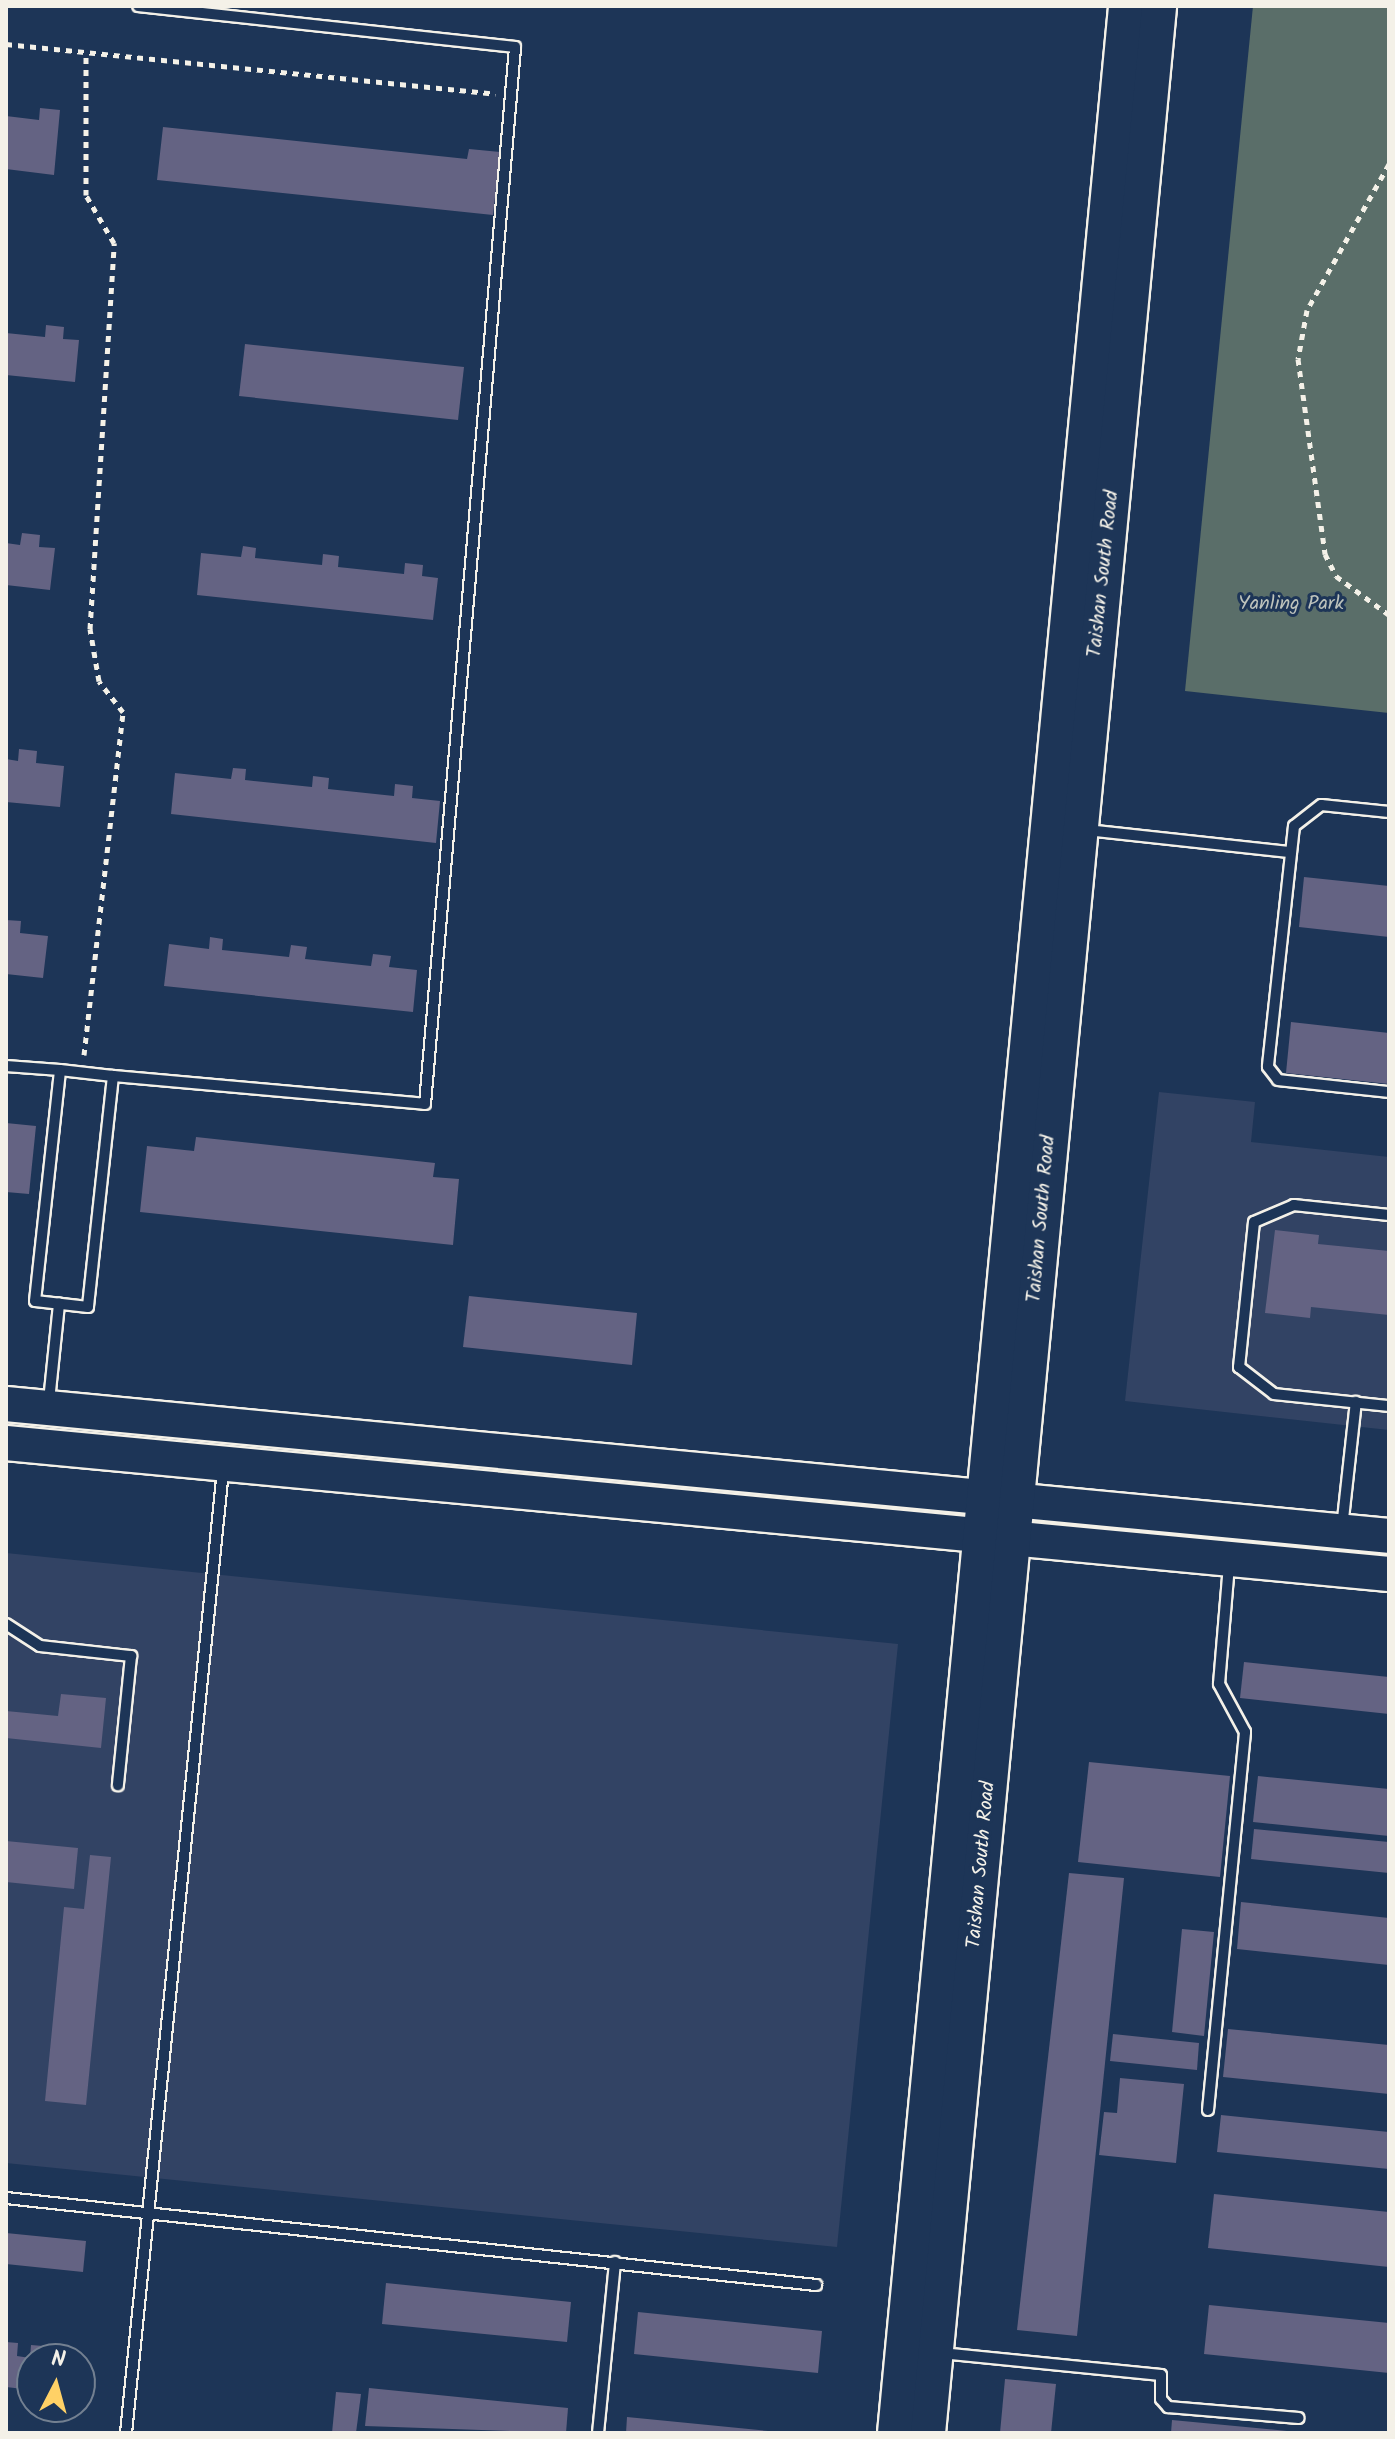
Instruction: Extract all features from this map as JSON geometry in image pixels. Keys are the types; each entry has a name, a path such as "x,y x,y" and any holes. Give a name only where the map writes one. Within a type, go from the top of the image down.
{"main road":[{"name":"Taishan South Road","path":"1000,1498 1126,6"},
{"name":"Taishan South Road","path":"895,2433 1079,829 1159,6"},
{"path":"6,1404 1389,1536"},
{"path":"6,1443 1389,1574"},
{"name":"Taishan South Road","path":"928,2433 996,1537"}],"lane":[{"path":"6,1066 425,1104 515,47 138,6"},
{"path":"1389,812 1321,805 1294,826 1268,1067 1278,1080 1389,1092"},
{"path":"1079,829 1291,852"},
{"path":"60,1070 35,1301 59,1304 88,1307 113,1076"},
{"path":"1389,1215 1294,1205 1254,1222 1239,1367 1274,1394 1389,1406"},
{"path":"48,1408 59,1304"},
{"path":"1342,1531 1356,1402"},
{"path":"126,2433 224,1464"},
{"path":"1208,2110 1245,1732 1219,1684 1229,1559"},
{"path":"6,1624 40,1646 131,1656 118,1785"},
{"path":"6,2198 816,2285"},
{"path":"598,2433 615,2262"},
{"path":"935,2353 1161,2375 1168,2407 1299,2418"}],"path":[{"path":"6,44 511,95"},
{"path":"82,1073 123,712 99,681 90,629 114,243 86,195 86,53"},
{"path":"1389,164 1307,310 1298,359 1325,554 1336,576 1389,615"}],"shaded area":[{"path":"1159,1092 1255,1102 1251,1142 1389,1157 1389,1430 1125,1401"},
{"path":"6,1553 898,1644 837,2247 6,2163"}],"green space":[{"name":"Yanling Park","path":"1253,6 1389,6 1389,713 1185,691"}],"building":[{"path":"40,108 60,110 54,175 6,169 6,116 39,120"},
{"path":"163,127 467,159 469,149 500,152 493,215 157,180"},
{"path":"46,325 64,327 63,339 79,340 75,382 6,375 6,333 45,337"},
{"path":"245,344 464,367 458,420 239,396"},
{"path":"22,533 40,535 39,547 55,548 50,590 6,585 6,543 20,545"},
{"path":"243,546 256,548 255,558 322,565 323,554 339,556 338,567 404,574 405,563 423,565 422,576 438,578 433,620 197,595 201,553 241,557"},
{"path":"19,749 37,751 36,763 64,766 60,807 6,802 6,759 18,761"},
{"path":"233,768 246,769 245,780 312,787 313,776 329,778 328,789 394,796 395,784 413,786 412,798 440,801 436,843 171,814 175,773 231,779"},
{"path":"1304,877 1389,886 1389,937 1299,927"},
{"path":"6,920 21,921 20,933 48,936 43,978 6,974"},
{"path":"210,937 223,939 222,950 289,957 291,945 307,947 305,959 371,966 373,954 391,956 389,967 417,970 413,1012 164,986 169,944 209,949"},
{"path":"1291,1022 1389,1033 1389,1084 1286,1073"},
{"path":"6,1123 36,1126 29,1194 6,1192"},
{"path":"196,1137 435,1163 433,1177 459,1179 453,1245 140,1212 147,1146 194,1151"},
{"path":"1275,1230 1319,1235 1318,1244 1389,1251 1389,1315 1311,1307 1310,1318 1265,1313"},
{"path":"469,1296 637,1313 632,1365 463,1347"},
{"path":"1244,1662 1389,1677 1389,1714 1240,1698"},
{"path":"61,1694 106,1698 101,1748 6,1738 6,1711 58,1716"},
{"path":"1089,1762 1230,1776 1220,1877 1078,1862"},
{"path":"1258,1776 1389,1789 1389,1836 1253,1822"},
{"path":"1254,1829 1389,1842 1389,1873 1251,1859"},
{"path":"6,1841 78,1848 74,1889 6,1882"},
{"path":"90,1855 111,1857 86,2105 45,2101 64,1907 84,1909"},
{"path":"1069,1873 1124,1878 1077,2336 1017,2330"},
{"path":"1241,1902 1389,1918 1389,1965 1237,1949"},
{"path":"1182,1929 1214,1932 1204,2036 1172,2032"},
{"path":"1228,2029 1389,2045 1389,2094 1223,2077"},
{"path":"1113,2034 1199,2043 1197,2070 1110,2061"},
{"path":"1120,2078 1184,2084 1176,2163 1099,2155 1104,2112 1117,2113"},
{"path":"1221,2115 1389,2132 1389,2169 1217,2152"},
{"path":"1214,2194 1389,2212 1389,2267 1208,2248"},
{"path":"6,2233 86,2241 83,2272 6,2264"},
{"path":"386,2283 571,2302 567,2342 382,2324"},
{"path":"1209,2305 1389,2323 1389,2373 1204,2354"},
{"path":"638,2312 822,2331 818,2373 634,2354"},
{"path":"6,2342 18,2343 16,2388 6,2387"},
{"path":"1005,2379 1056,2384 1051,2433 1000,2433"},
{"path":"369,2388 568,2408 566,2433 365,2426"},
{"path":"336,2392 361,2394 356,2433 332,2433"},
{"path":"627,2417 768,2431 768,2433 626,2433"},
{"path":"1172,2420 1287,2431 1287,2433 1171,2433"}]}
